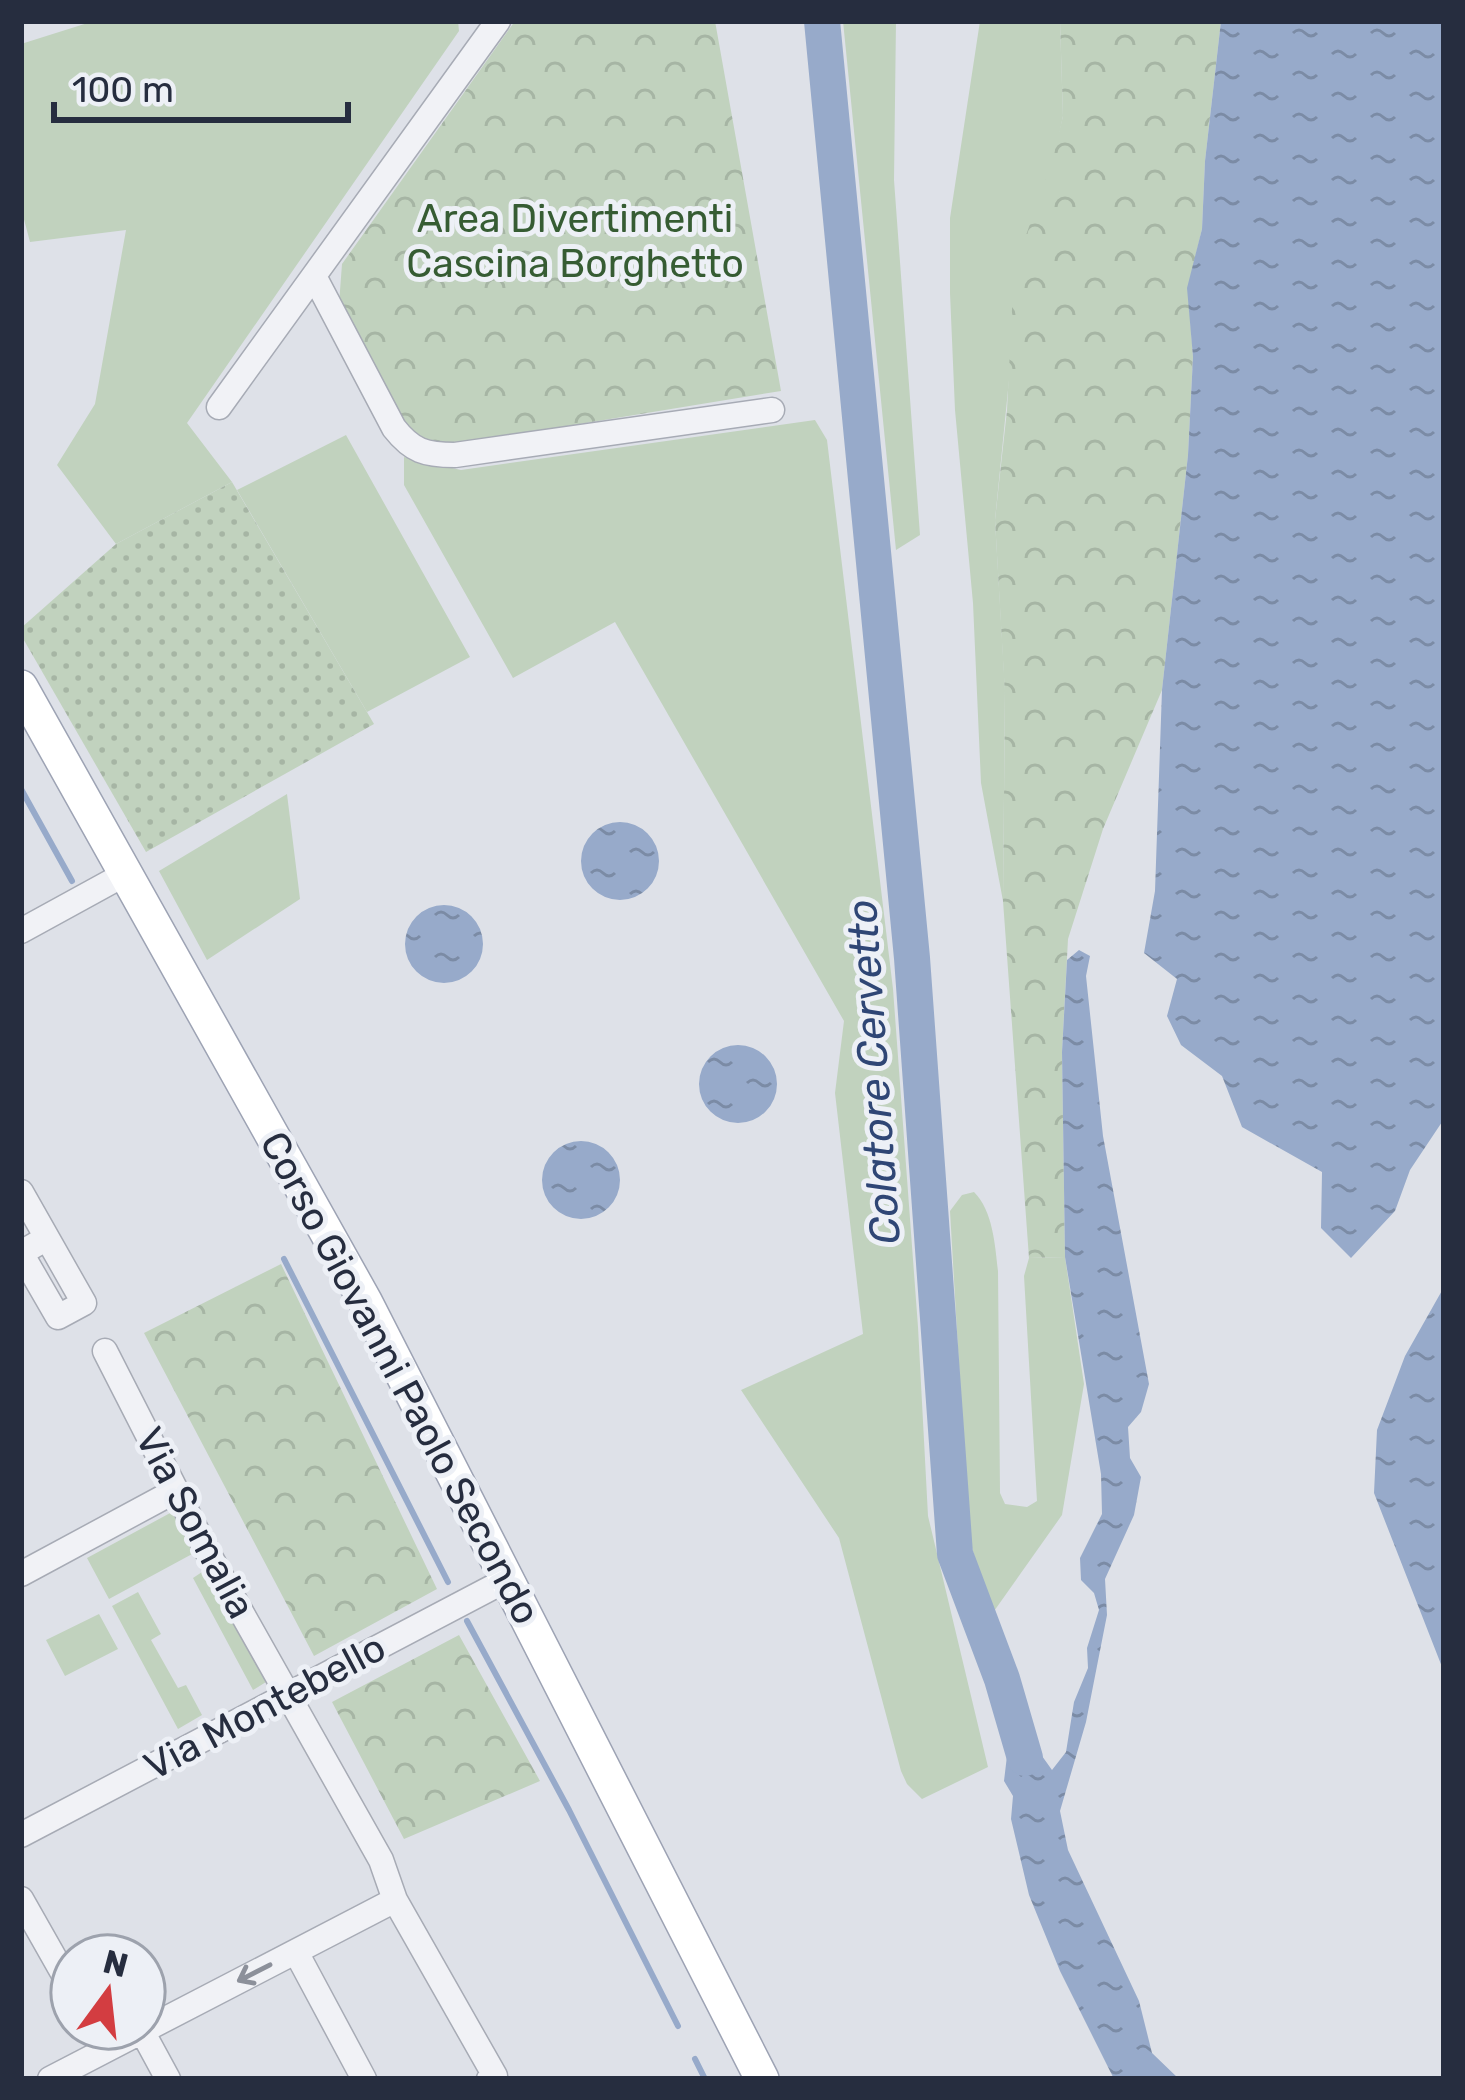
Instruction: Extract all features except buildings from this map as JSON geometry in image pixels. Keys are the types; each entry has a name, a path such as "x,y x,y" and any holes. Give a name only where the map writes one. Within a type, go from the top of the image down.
{"main road":[{"name":"Corso Giovanni Paolo Secondo","path":"21,687 351,1274 762,2079"}],"street":[{"path":"219,407 497,21"},
{"path":"314,275 394,428 410,448 429,455 772,410"},
{"path":"21,931 125,874"},
{"path":"21,1192 47,1238 22,1253 58,1317 84,1303"},
{"name":"Via Somalia","path":"104,1351 175,1491 381,1860 395,1900 492,2078"},
{"path":"21,1574 175,1491"},
{"name":"Via Montebello","path":"21,1835 508,1579"},
{"path":"21,1899 48,1946"},
{"path":"168,2018 395,1900"},
{"path":"296,1952 364,2079"},
{"path":"50,2079 83,2052"},
{"path":"153,2052 168,2079"}],"green space":[{"path":"94,21 458,21 459,31 187,423 232,482 116,544 57,465 95,404 126,230 30,242 21,208 21,44"},
{"name":"Area Divertimenti Cascina Borghetto","path":"515,21 715,21 781,391 452,445 423,438 400,418 339,304 342,264"},
{"path":"843,21 896,21 894,180 920,535 896,550"},
{"path":"980,21 1060,21 1063,116 1010,370 995,520 1005,690 1003,901 981,783 950,293 950,218"},
{"path":"1060,21 1221,21 1202,229 1188,288 1193,357 1188,455 1162,690 1103,829 1068,939 1062,1052 1065,1257 1029,1258 1003,901 1005,695 995,520 1007,410 1014,269 1063,116"},
{"path":"815,420 827,440 893,989 928,1516 988,1767 922,1799 901,1771 839,1538 741,1390 863,1334 835,1093 844,1021 615,622 513,678 404,485 404,457 461,470"},
{"path":"346,435 470,657 367,712 237,490"},
{"path":"232,482 374,724 146,852 21,628 116,544"},
{"path":"287,794 300,899 207,960 159,871"},
{"path":"974,1192 989,1218 998,1271 1000,1493 1005,1504 1027,1507 1037,1501 1024,1276 1029,1258 1065,1257 1084,1384 1062,1515 992,1614 969,1538 950,1211 962,1195"},
{"path":"281,1264 437,1589 314,1656 144,1333"},
{"path":"172,1512 194,1553 109,1599 87,1558"},
{"path":"205,1570 266,1682 253,1690 193,1578"},
{"path":"138,1592 161,1634 151,1640 178,1688 186,1685 202,1715 178,1729 112,1606"},
{"path":"99,1614 118,1649 65,1676 46,1640"},
{"path":"459,1635 540,1781 404,1839 332,1702"}],"water":[{"path":"1221,21 1444,21 1444,1119 1410,1170 1395,1211 1351,1258 1321,1228 1322,1172 1242,1127 1222,1076 1181,1045 1167,1016 1177,979 1144,953 1155,891 1162,690 1188,455 1193,357 1187,288 1202,229"},
{"path":"620,822 648,833 659,861 648,889 620,900 592,889 581,861 592,833"},
{"path":"444,905 472,916 483,944 472,972 444,983 416,972 405,944 416,916"},
{"path":"1079,950 1090,956 1086,976 1103,1136 1149,1384 1141,1412 1128,1427 1130,1458 1141,1477 1134,1515 1105,1579 1107,1615 1086,1722 1060,1811 1068,1850 1139,2001 1152,2053 1179,2079 1114,2079 1060,1971 1029,1895 1011,1819 1013,1796 1004,1781 1012,1714 1052,1770 1066,1752 1099,1610 1094,1593 1081,1580 1080,1558 1102,1514 1101,1474 1065,1257 1062,1052 1067,960"},
{"path":"738,1045 766,1056 777,1084 766,1112 738,1123 710,1112 699,1084 710,1056"},
{"path":"581,1141 609,1152 620,1180 609,1208 581,1219 553,1208 542,1180 553,1152"},
{"path":"1444,1287 1444,1672 1374,1493 1377,1430 1405,1356"}],"waterway":[{"name":"Colatore Cervetto","path":"822,21 912,958 955,1554 1002,1679 1025,1758"},
{"path":"21,789 72,881"},
{"path":"284,1259 448,1582"},
{"path":"467,1621 678,2026"},
{"path":"695,2059 705,2079"}]}
